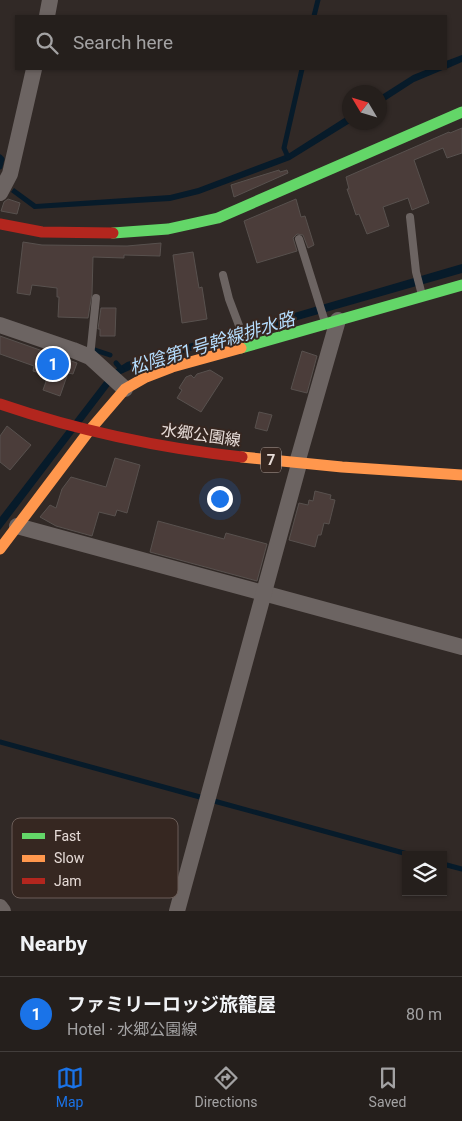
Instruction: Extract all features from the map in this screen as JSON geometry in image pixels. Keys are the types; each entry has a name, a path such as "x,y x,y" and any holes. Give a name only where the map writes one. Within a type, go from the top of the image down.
{"street":[{"path":"47,15 50,0"},
{"path":"0,193 10,174 34,70"},
{"path":"0,224 42,232 127,233 168,229 218,218 462,112"},
{"path":"0,549 86,430 123,387 172,367 245,344 422,294 462,285"},
{"path":"177,911 298,463 329,321"},
{"path":"0,325 73,350 90,358 123,387"},
{"name":"水郷公園線","path":"0,404 86,430 191,451 298,463 462,475"},
{"path":"17,526 462,647"},
{"path":"0,907 4,911"}],"lane":[{"path":"410,217 416,272 422,294"},
{"path":"299,239 319,302 329,321"},
{"path":"223,275 245,344"},
{"path":"90,358 96,298"}],"water":[{"path":"462,55 462,62 447,69 447,61"},
{"path":"426,70 443,70 414,82 387,99 387,92 413,75"},
{"path":"342,119 342,128 290,160 199,194 170,201 34,209 11,192 14,188 36,204 170,195 198,188 288,154"},
{"name":"松陰第1号幹線排水路","path":"462,264 462,273 141,365 121,374 111,384 0,530 0,517 106,379 113,371 127,362"}],"building":[{"path":"462,128 462,153 447,158 443,148 414,160 429,203 412,210 408,198 383,207 389,226 367,234 359,214 356,215 347,189 349,189 346,177"},
{"path":"279,170 280,172 287,170 288,173 234,197 231,185"},
{"path":"8,199 20,203 17,214 1,211 4,202"},
{"path":"296,199 301,217 305,216 314,245 308,248 303,235 297,234 293,238 297,251 257,263 244,221"},
{"path":"23,242 42,245 127,246 161,243 160,256 124,255 124,258 93,257 92,294 88,318 58,317 59,297 57,297 57,288 32,285 30,295 17,293"},
{"path":"193,252 199,288 202,287 207,319 182,323 173,255"},
{"path":"101,308 116,308 115,336 100,336 100,329 98,329"},
{"path":"0,336 77,363 73,374 68,373 60,396 43,390 48,376 33,371 34,366 0,354"},
{"path":"302,351 317,356 307,393 291,389"},
{"path":"210,370 223,378 201,412 177,398 182,390 179,388 186,377 191,375 194,378 197,374"},
{"path":"259,412 272,415 267,431 255,428"},
{"path":"7,426 31,445 10,470 0,462 0,436"},
{"path":"115,458 140,465 127,513 117,510 115,516 99,512 92,536 56,526 40,517 50,505 56,508 62,489 71,477 106,487"},
{"path":"315,491 331,495 330,499 335,500 329,524 324,523 315,547 289,540 299,503 308,505 309,500 313,501"},
{"path":"158,521 224,539 226,533 267,544 257,581 150,552"}],"waterway":[{"path":"314,15 318,0"},
{"path":"288,157 284,148 302,70"},
{"path":"0,157 2,159 0,167"},
{"path":"95,350 110,355"},
{"name":"松陰第1号幹線排水路","path":"116,363 122,370"},
{"path":"0,742 200,797"},
{"path":"214,801 402,853"},
{"path":"447,865 462,869"}],"traffic: fast":[{"path":"113,233 168,229 218,218 462,112"},
{"path":"241,348 462,285"}],"traffic: slow":[{"path":"0,549 89,431 125,389 146,377 172,367 241,348"},
{"path":"242,457 342,467 462,475"}],"traffic: jam":[{"path":"0,224 42,232 113,233"},
{"path":"0,404 59,422 120,437 180,449 242,457"}],"place":[{"name":"ファミリーロッジ旅籠屋","path":"53,364"}]}
